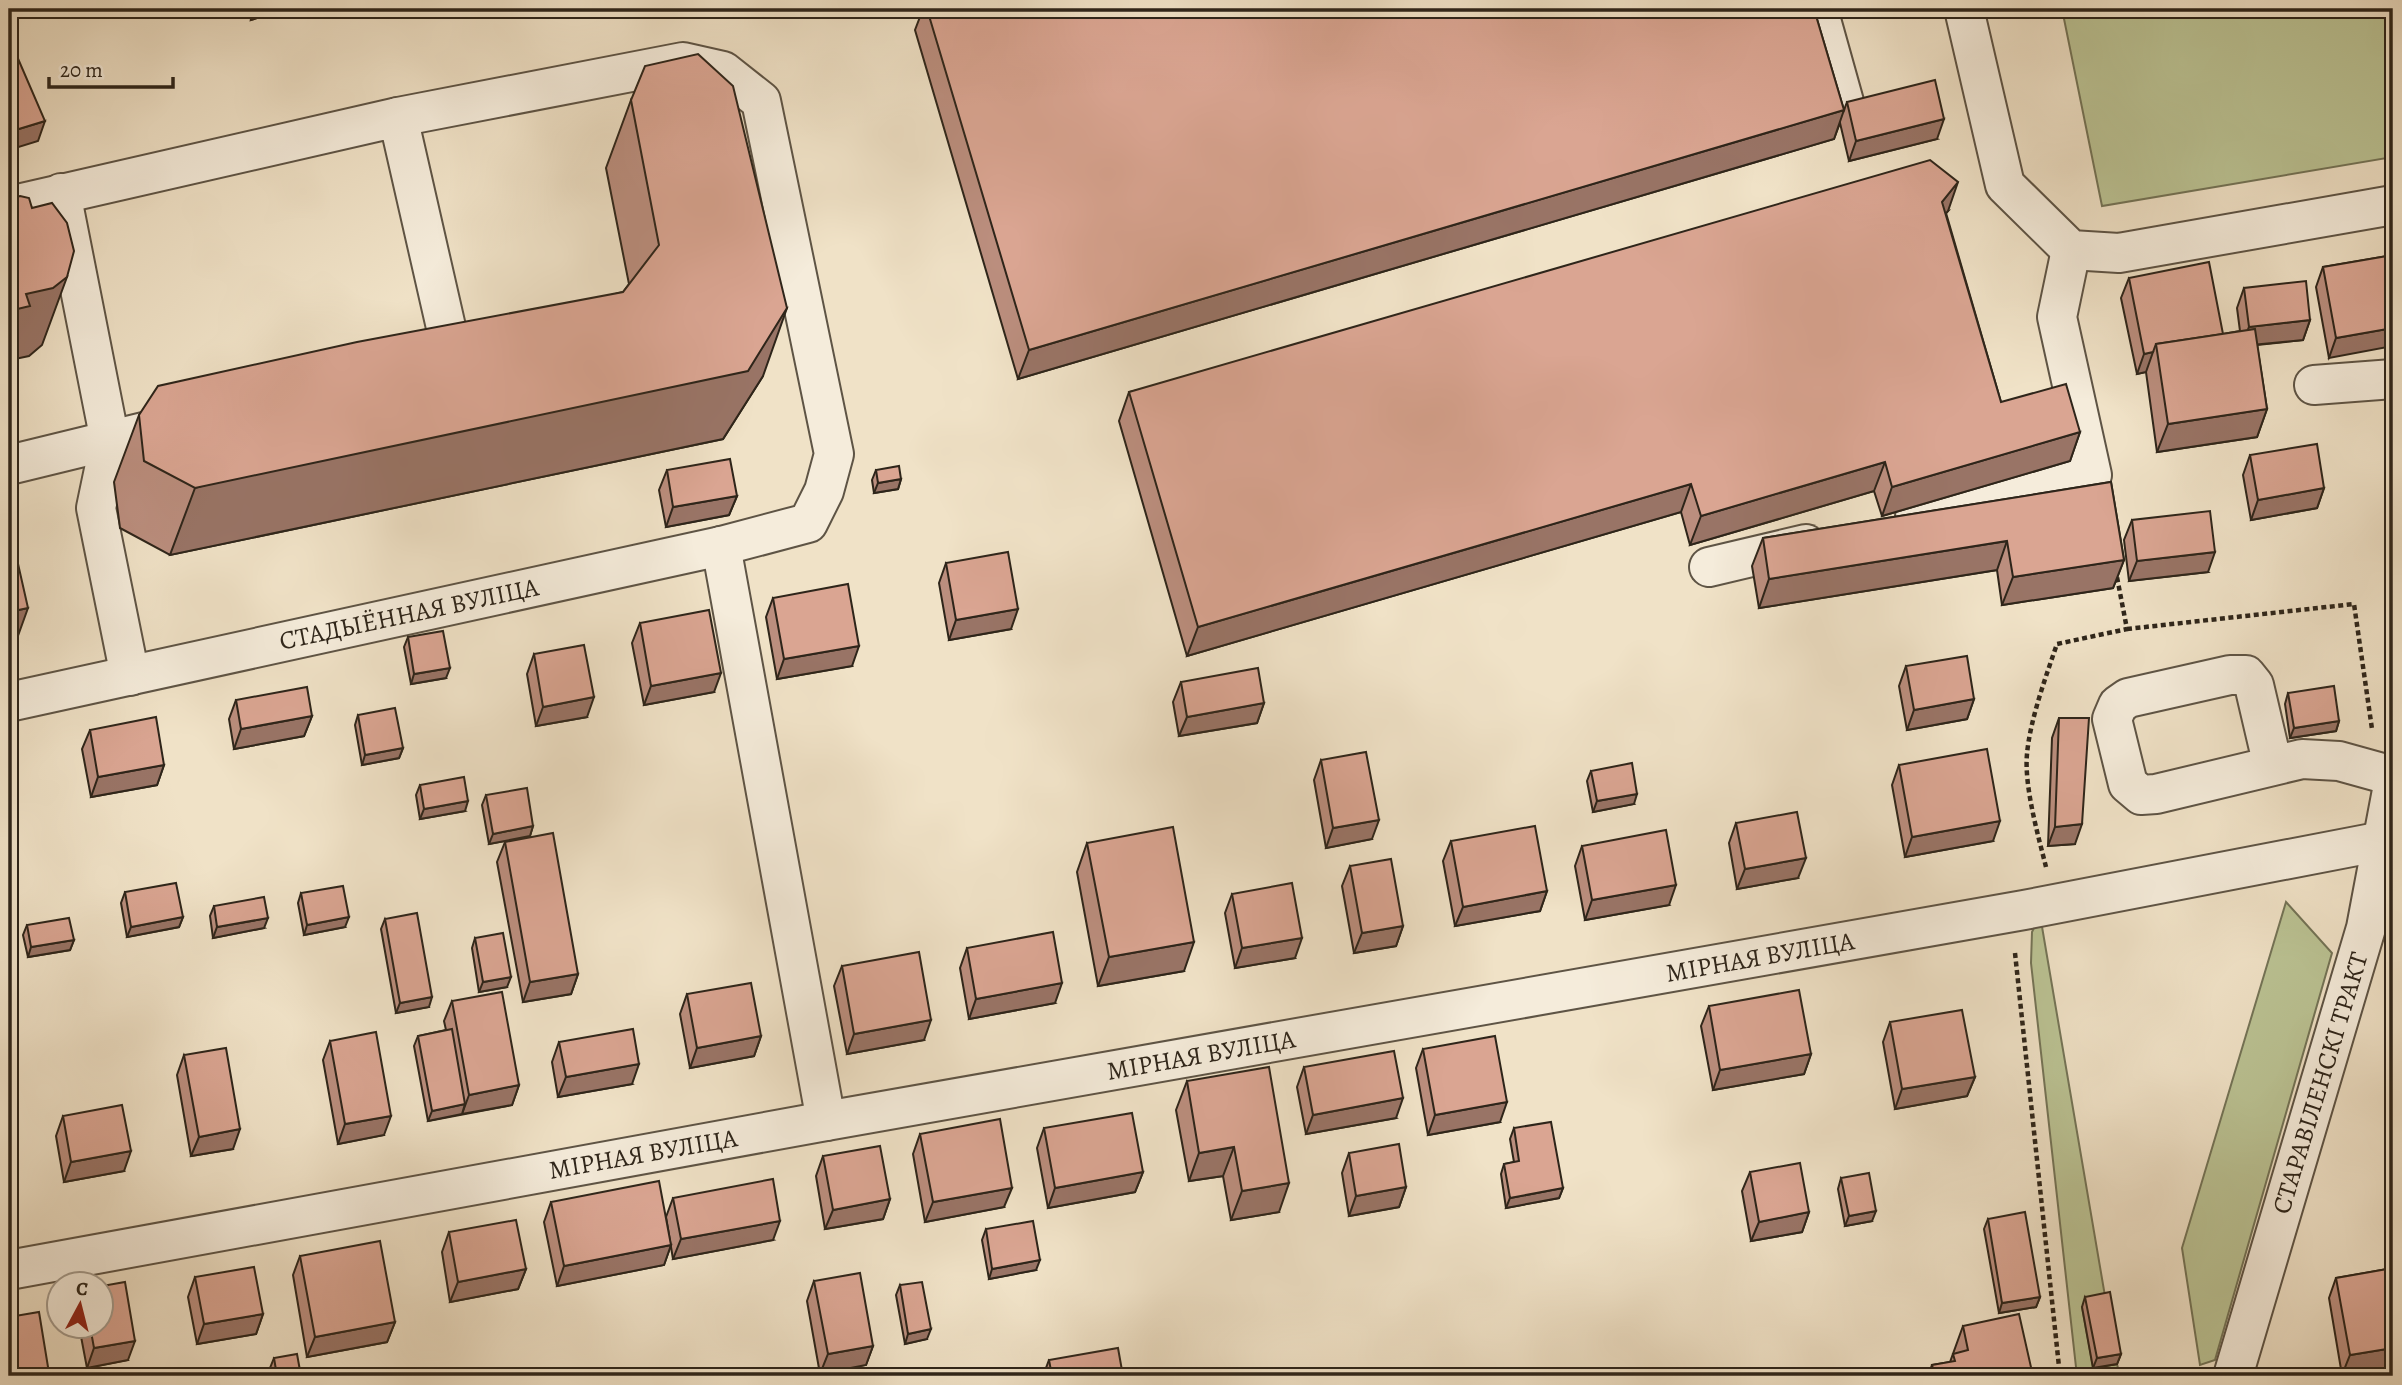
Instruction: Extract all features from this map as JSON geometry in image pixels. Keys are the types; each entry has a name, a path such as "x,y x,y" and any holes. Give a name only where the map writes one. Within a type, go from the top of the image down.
{"street":[{"path":"1818,9 1843,102"},
{"path":"1964,9 2005,185 2071,250 2119,253 2393,205"},
{"name":"СТАДЫЁННАЯ ВУЛІЦА","path":"9,702 721,546 808,523 824,491 834,454 761,101 723,71 683,62 398,117"},
{"path":"9,206 398,117 453,358 400,371"},
{"path":"61,193 110,441 96,508 130,676"},
{"path":"1881,526 2092,475 2057,317 2071,250"},
{"path":"2314,385 2393,379"},
{"path":"9,465 215,415"},
{"path":"1709,567 1841,535"},
{"path":"721,546 826,1121"},
{"path":"2273,766 2302,759 2339,761 2388,778"},
{"name":"СТАРАВІЛЕНСКІ ТРАКТ","path":"2233,1376 2366,928 2388,840 2388,778"},
{"name":"МІРНАЯ ВУЛІЦА","path":"9,1270 826,1121 2024,911 2388,840"}],"path":[{"path":"2127,629 2354,604 2388,778"}],"green space":[{"path":"2062,9 2393,9 2393,157 2102,206"},
{"path":"2286,902 2332,953 2215,1360 2200,1365 2182,1248"},
{"path":"2040,915 2106,1302 2082,1307 2093,1367 2117,1364 2120,1376 2077,1376 2031,963 2032,932"}],"building":[{"path":"927,9 1814,9 1844,110 1029,350"},
{"path":"16,54 45,121 9,132 9,57"},
{"path":"698,54 733,86 787,308 748,371 195,488 144,461 139,415 158,386 357,342 623,292 659,245 631,100 645,66"},
{"path":"1935,80 1944,119 1856,141 1847,102"},
{"path":"1930,160 1958,182 1942,202 2001,402 2066,384 2080,432 1892,487 1885,462 1701,516 1691,484 1198,627 1129,392"},
{"path":"20,196 29,198 32,208 52,203 67,223 74,251 67,277 53,288 26,294 30,306 9,311 9,203"},
{"path":"2393,255 2393,328 2336,338 2323,267"},
{"path":"2209,262 2223,334 2156,344 2153,352 2144,354 2129,278"},
{"path":"2306,281 2310,320 2249,327 2244,288"},
{"path":"2255,329 2267,409 2168,424 2156,344"},
{"path":"2317,444 2324,488 2258,500 2250,455"},
{"path":"730,459 737,496 673,507 667,470"},
{"path":"899,466 901,479 878,483 876,470"},
{"path":"2111,482 2124,560 2013,577 2007,541 1769,579 1763,538"},
{"path":"2210,511 2215,552 2137,561 2132,520"},
{"path":"9,524 28,608 9,612"},
{"path":"1008,552 1018,609 956,620 946,563"},
{"path":"848,584 859,646 784,659 773,598"},
{"path":"709,610 721,673 651,686 640,623"},
{"path":"443,631 450,668 414,674 408,637"},
{"path":"584,645 594,697 543,707 534,654"},
{"path":"1967,656 1974,699 1914,710 1906,666"},
{"path":"1258,668 1264,703 1187,717 1181,682"},
{"path":"2334,686 2339,721 2294,728 2288,693"},
{"path":"307,687 312,716 241,729 236,700"},
{"path":"395,708 403,748 365,755 358,715"},
{"path":"156,717 164,765 98,777 90,730"},
{"path":"2059,718 2089,718 2082,824 2055,827"},
{"path":"1987,749 2000,821 1912,837 1899,765"},
{"path":"1366,752 1379,820 1333,828 1321,760"},
{"path":"1632,763 1637,794 1597,801 1591,771"},
{"path":"464,777 468,801 424,809 420,785"},
{"path":"527,788 533,826 493,834 486,795"},
{"path":"1797,812 1806,858 1745,869 1736,823"},
{"path":"1535,826 1547,891 1463,907 1451,841"},
{"path":"1173,827 1194,942 1109,957 1087,843"},
{"path":"1666,830 1676,885 1592,900 1582,846"},
{"path":"553,833 578,974 530,982 505,842"},
{"path":"1391,859 1403,926 1362,933 1350,866"},
{"path":"176,883 183,917 131,927 125,892"},
{"path":"1292,883 1302,938 1242,948 1232,894"},
{"path":"343,886 349,917 307,925 301,893"},
{"path":"264,897 268,918 217,927 214,906"},
{"path":"417,913 432,997 400,1003 385,919"},
{"path":"69,918 74,940 31,947 27,925"},
{"path":"1053,932 1062,983 976,999 967,948"},
{"path":"503,933 511,977 483,982 475,938"},
{"path":"919,952 931,1020 854,1034 842,966"},
{"path":"751,983 761,1036 697,1048 687,994"},
{"path":"1799,990 1811,1054 1720,1070 1709,1006"},
{"path":"502,992 519,1085 469,1095 452,1001"},
{"path":"1962,1010 1975,1077 1902,1089 1890,1022"},
{"path":"452,1029 465,1104 432,1111 418,1036"},
{"path":"633,1029 639,1064 566,1077 559,1042"},
{"path":"376,1032 391,1116 345,1124 330,1041"},
{"path":"1495,1036 1507,1102 1435,1115 1423,1049"},
{"path":"226,1048 240,1129 199,1137 184,1055"},
{"path":"1394,1051 1403,1098 1313,1115 1304,1067"},
{"path":"1269,1067 1289,1183 1242,1191 1234,1147 1199,1153 1187,1081"},
{"path":"9,1105 15,1138 9,1139"},
{"path":"122,1105 131,1151 71,1162 63,1116"},
{"path":"1132,1113 1143,1172 1055,1188 1044,1128"},
{"path":"1000,1119 1012,1188 933,1202 920,1134"},
{"path":"1551,1122 1563,1188 1510,1198 1504,1164 1519,1161 1514,1128"},
{"path":"1399,1144 1406,1187 1356,1196 1349,1153"},
{"path":"880,1146 890,1199 833,1210 823,1156"},
{"path":"1800,1163 1809,1212 1759,1222 1750,1172"},
{"path":"1869,1173 1876,1211 1849,1216 1841,1178"},
{"path":"773,1179 780,1221 681,1239 673,1198"},
{"path":"659,1181 671,1245 564,1266 551,1202"},
{"path":"2025,1212 2040,1297 2002,1303 1988,1219"},
{"path":"516,1220 526,1269 458,1282 449,1232"},
{"path":"1033,1221 1040,1260 992,1269 986,1229"},
{"path":"380,1241 395,1322 315,1337 300,1256"},
{"path":"254,1267 263,1314 204,1324 195,1277"},
{"path":"2393,1268 2393,1348 2350,1355 2336,1278"},
{"path":"860,1273 873,1346 828,1354 814,1281"},
{"path":"125,1282 135,1341 94,1348 93,1340 116,1340 116,1284"},
{"path":"922,1282 931,1329 908,1334 900,1285"},
{"path":"2110,1292 2121,1354 2097,1358 2085,1297"},
{"path":"39,1312 49,1373 9,1376 9,1317"},
{"path":"2019,1314 2033,1376 1935,1376 1932,1365 1955,1361 1953,1354 1968,1350 1963,1326"},
{"path":"1118,1348 1123,1376 1052,1376 1049,1360"},
{"path":"297,1354 301,1376 277,1376 274,1358"}]}
